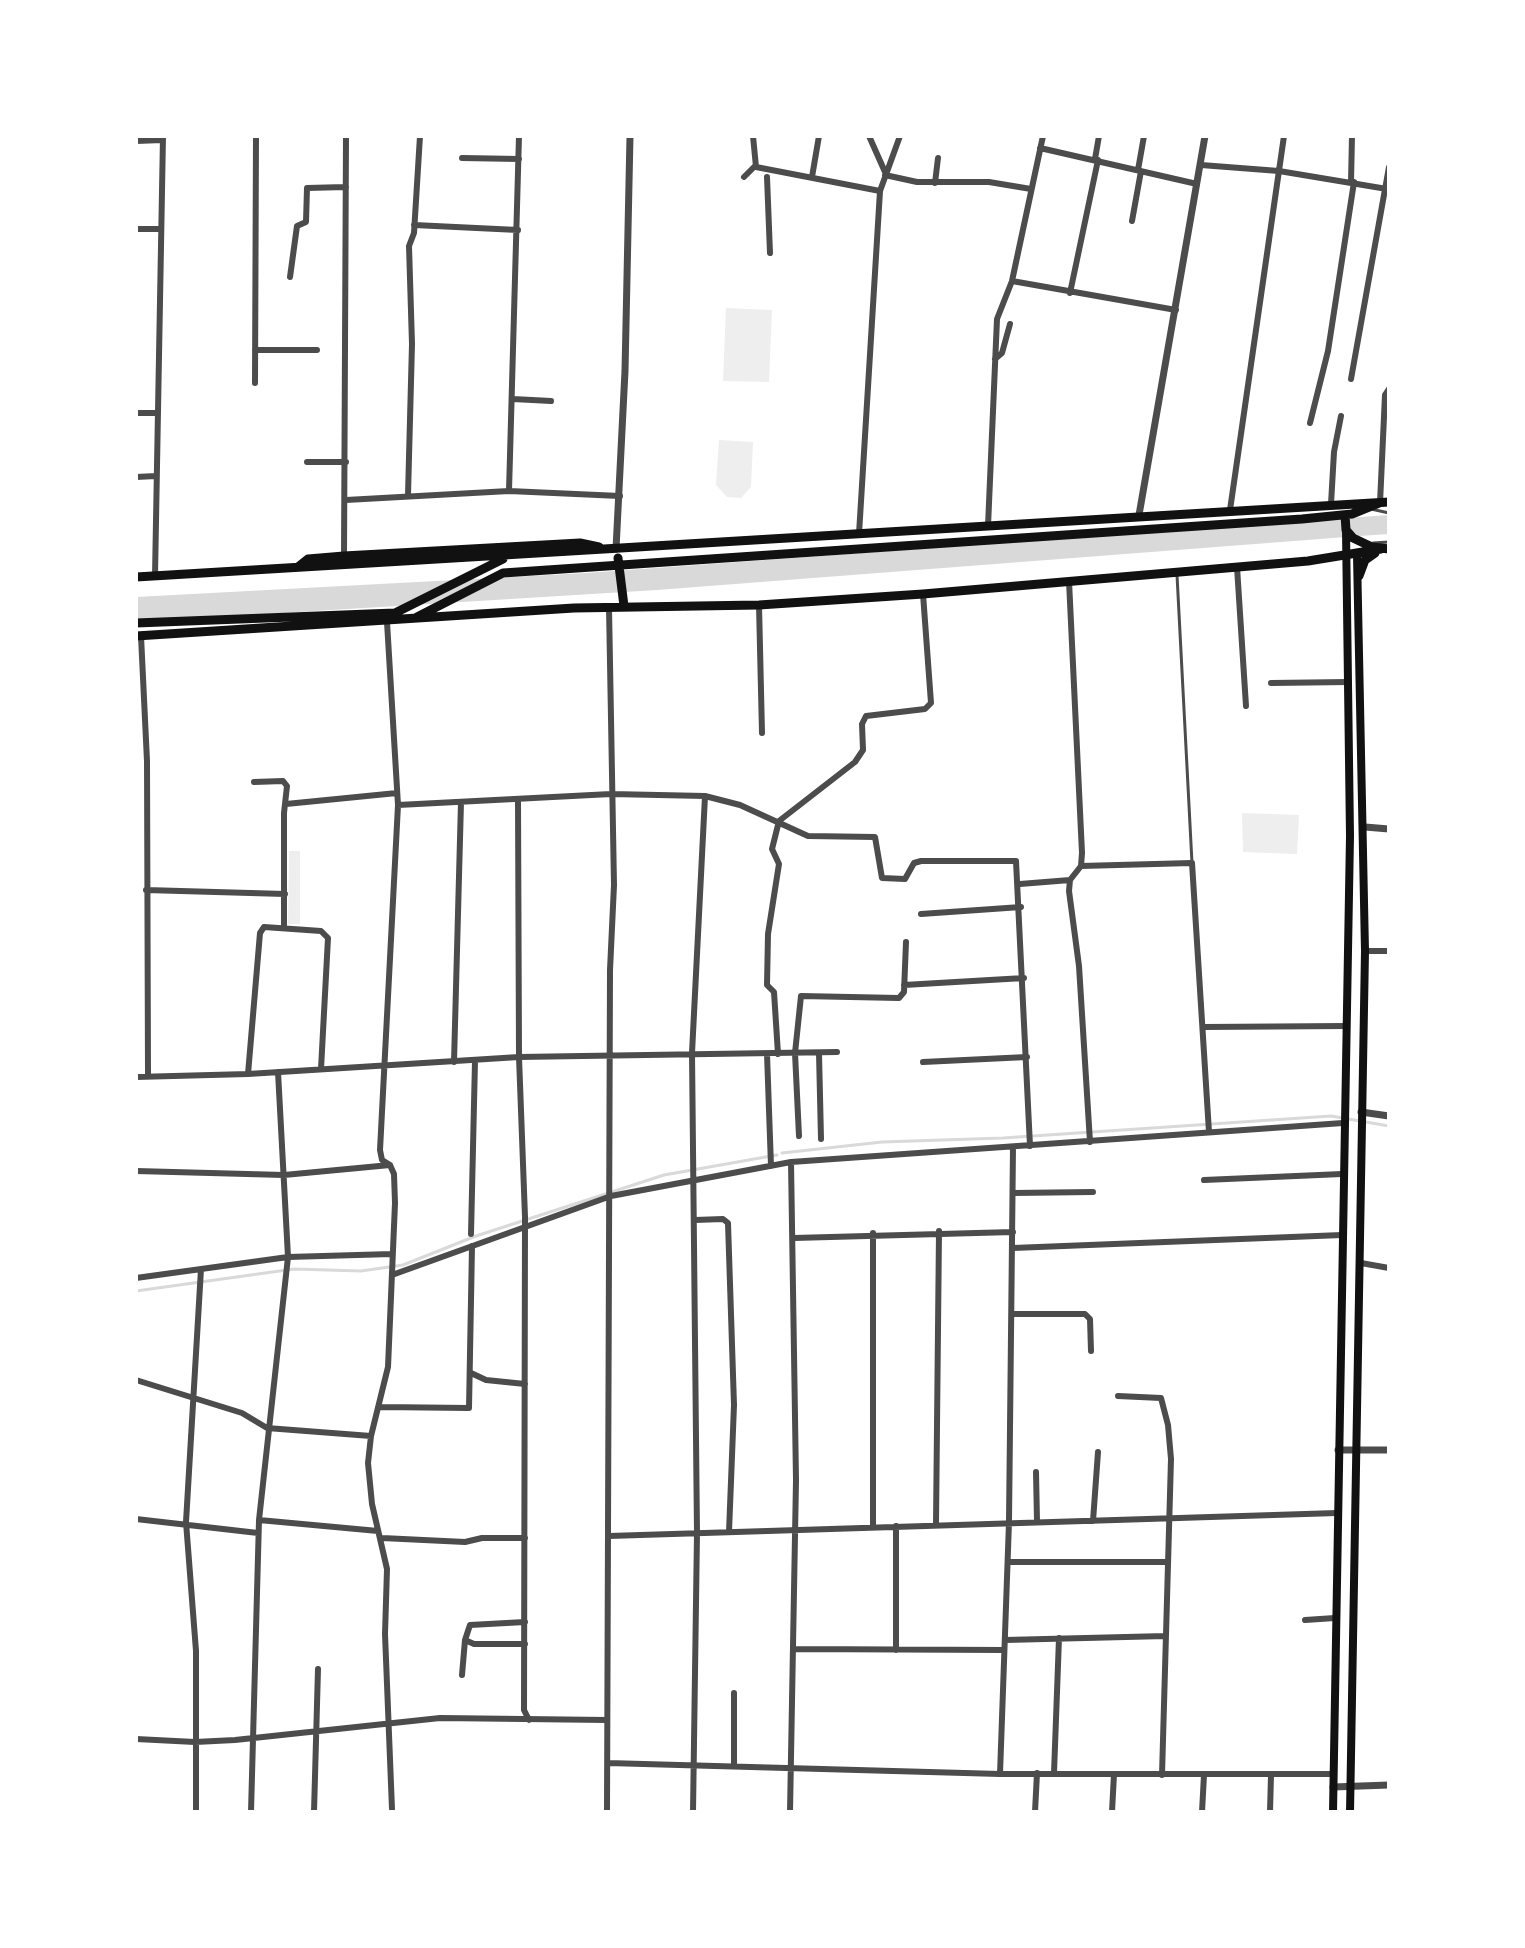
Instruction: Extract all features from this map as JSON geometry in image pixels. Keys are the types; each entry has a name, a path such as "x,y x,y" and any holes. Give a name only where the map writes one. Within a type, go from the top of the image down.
{"main road":[{"path":"136,577 1384,502"},
{"path":"311,627 414,618 503,573 1345,517 1384,502"},
{"path":"1333,1812 1346,1026 1347,594 1352,556 1345,517"},
{"path":"925,530 926,543"},
{"path":"1351,537 1386,546"},
{"path":"298,567 308,559 580,543 610,549 620,567 624,606"},
{"path":"138,635 624,606 759,605 923,594 1352,556 1386,546"},
{"path":"1359,576 1365,560 1386,546"},
{"path":"136,623 395,613 514,556"},
{"path":"1350,1812 1355,1582 1361,1517 1358,1450 1361,1132 1365,1113 1365,827 1359,576 1352,556"},
{"path":"1347,594 1359,594"},
{"path":"1348,731 1362,731"},
{"path":"1364,998 1375,997"},
{"path":"1346,1016 1374,1021"},
{"path":"1361,1181 1371,1181"},
{"path":"1341,1276 1361,1277"},
{"path":"1355,1582 1364,1569"},
{"path":"1355,1582 1363,1595"}],"street":[{"path":"255,383 256,136"},
{"path":"344,556 346,136"},
{"path":"408,495 412,344 409,253 420,136"},
{"path":"509,491 519,136"},
{"path":"610,549 620,496 630,136"},
{"path":"744,177 755,166 753,136"},
{"path":"812,177 819,136"},
{"path":"869,136 885,174"},
{"path":"859,534 880,191 900,136"},
{"path":"988,526 999,306 1012,281 1043,136"},
{"path":"1070,293 1099,136"},
{"path":"1132,221 1144,136"},
{"path":"1139,515 1205,136"},
{"path":"1230,510 1284,136"},
{"path":"1310,423 1328,351 1353,182 1352,136"},
{"path":"136,141 162,138 155,576"},
{"path":"1040,148 1197,184"},
{"path":"462,158 519,159"},
{"path":"935,183 938,158"},
{"path":"1201,165 1279,171 1387,189"},
{"path":"755,166 880,191"},
{"path":"1351,379 1389,167"},
{"path":"885,174 935,183 989,182 1031,189"},
{"path":"767,177 770,253"},
{"path":"290,277 297,226 306,222 307,188 346,187"},
{"path":"414,225 518,230"},
{"path":"136,229 160,229"},
{"path":"1378,234 1389,237"},
{"path":"1012,281 1176,310"},
{"path":"995,359 1002,353 1010,324"},
{"path":"255,350 317,350"},
{"path":"1384,502 1385,395 1389,389"},
{"path":"513,399 551,401"},
{"path":"136,413 156,413"},
{"path":"1331,504 1334,452 1341,416"},
{"path":"307,462 346,462"},
{"path":"136,477 156,476"},
{"path":"346,500 509,491 620,496"},
{"path":"1237,567 1246,706"},
{"path":"1069,581 1081,866 1070,880 1089,1140"},
{"path":"778,1054 774,992 767,985 768,934 779,864 772,849 779,821 855,762 863,750 862,724 866,716 925,709 931,703 923,594"},
{"path":"759,605 762,733"},
{"path":"607,1812 610,970 614,885 609,607"},
{"path":"387,622 398,805 380,1150 382,1160 390,1165"},
{"path":"138,635 147,761 148,1076"},
{"path":"1271,683 1348,682"},
{"path":"254,782 283,781 287,786 284,928"},
{"path":"286,804 397,793"},
{"path":"398,805 611,794 705,796 740,805 808,836 875,837 881,876 896,880 905,879 914,863 921,861 1016,861 1020,884 1030,1143"},
{"path":"693,1812 697,1533 692,1053 705,796"},
{"path":"518,799 519,1057 525,1217 524,1710 529,1720"},
{"path":"454,1062 461,802"},
{"path":"1365,827 1389,829"},
{"path":"1081,866 1192,863 1209,1128"},
{"path":"1020,884 1070,880"},
{"path":"146,890 285,894"},
{"path":"921,914 1021,907"},
{"path":"136,916 146,917"},
{"path":"248,1074 260,930 284,928 321,931 328,938 321,1069"},
{"path":"799,1136 795,1053 801,996 896,999 902,996 906,942"},
{"path":"1365,951 1389,951"},
{"path":"904,985 1024,978"},
{"path":"1203,1027 1346,1026"},
{"path":"136,1077 248,1074 519,1057 612,1058 692,1053 837,1052"},
{"path":"819,1053 821,1139"},
{"path":"767,1054 769,1159"},
{"path":"923,1062 1027,1057"},
{"path":"471,1234 475,1061"},
{"path":"251,1812 258,1533 288,1257 278,1072"},
{"path":"1365,1113 1389,1116"},
{"path":"392,1273 611,1196 769,1159 791,1162 1013,1147 1209,1128 1343,1123"},
{"path":"1000,1774 1009,1522 1013,1147"},
{"path":"790,1812 796,1485 791,1162"},
{"path":"136,1171 284,1175 390,1165"},
{"path":"390,1165 395,1203 388,1367 371,1436 371,1491 387,1569 387,1724 392,1809"},
{"path":"1204,1180 1342,1174"},
{"path":"1013,1193 1093,1192"},
{"path":"695,1220 723,1219 728,1223 734,1405 729,1532"},
{"path":"794,1238 939,1231 1013,1232"},
{"path":"936,1524 939,1231"},
{"path":"873,1233 873,1526"},
{"path":"1013,1248 1342,1235"},
{"path":"380,1407 467,1411 471,1373 472,1246"},
{"path":"136,1278 201,1273 288,1257 392,1256"},
{"path":"1361,1263 1389,1268"},
{"path":"196,1812 196,1651 186,1522 201,1273"},
{"path":"1012,1314 1085,1314 1090,1319 1091,1351"},
{"path":"471,1373 486,1380 525,1384"},
{"path":"136,1380 242,1413 267,1428 371,1436"},
{"path":"1118,1396 1154,1396 1162,1400 1171,1459 1162,1636 1162,1775"},
{"path":"1338,1450 1389,1450"},
{"path":"1093,1521 1098,1452"},
{"path":"1036,1472 1037,1521"},
{"path":"609,1536 1037,1521 1169,1521 1337,1513"},
{"path":"136,1519 186,1522 258,1533"},
{"path":"259,1520 465,1542 482,1538 525,1538"},
{"path":"896,1526 896,1650"},
{"path":"1008,1562 1167,1562"},
{"path":"1305,1620 1335,1618"},
{"path":"462,1675 465,1640 470,1625 525,1622"},
{"path":"1005,1640 1162,1636"},
{"path":"1054,1773 1059,1638"},
{"path":"465,1640 474,1644 525,1644"},
{"path":"793,1649 1004,1650"},
{"path":"314,1812 318,1669"},
{"path":"734,1693 734,1766"},
{"path":"136,1739 195,1742 255,1738 440,1718 607,1720"},
{"path":"608,1763 1000,1774 1333,1774"},
{"path":"1035,1812 1037,1773"},
{"path":"1112,1812 1114,1774"},
{"path":"1202,1812 1204,1775"},
{"path":"1270,1812 1271,1775"},
{"path":"1333,1787 1389,1785"}],"lane":[{"path":"1343,503 1389,513"},
{"path":"1177,571 1192,863"}],"shaded area":[{"path":"726,308 772,310 769,382 723,381"},
{"path":"719,440 753,442 751,487 741,498 727,497 716,485"},
{"path":"1389,515 1389,534 657,590 136,622 136,597 586,573"},
{"path":"1242,813 1299,815 1297,854 1243,852"},
{"path":"289,851 300,851 300,924 288,924"}],"waterway":[{"path":"782,1153 882,1142 1003,1138 1331,1116 1389,1126"},
{"path":"136,1291 294,1269 361,1271 403,1265 476,1236 664,1175 777,1155"}]}
